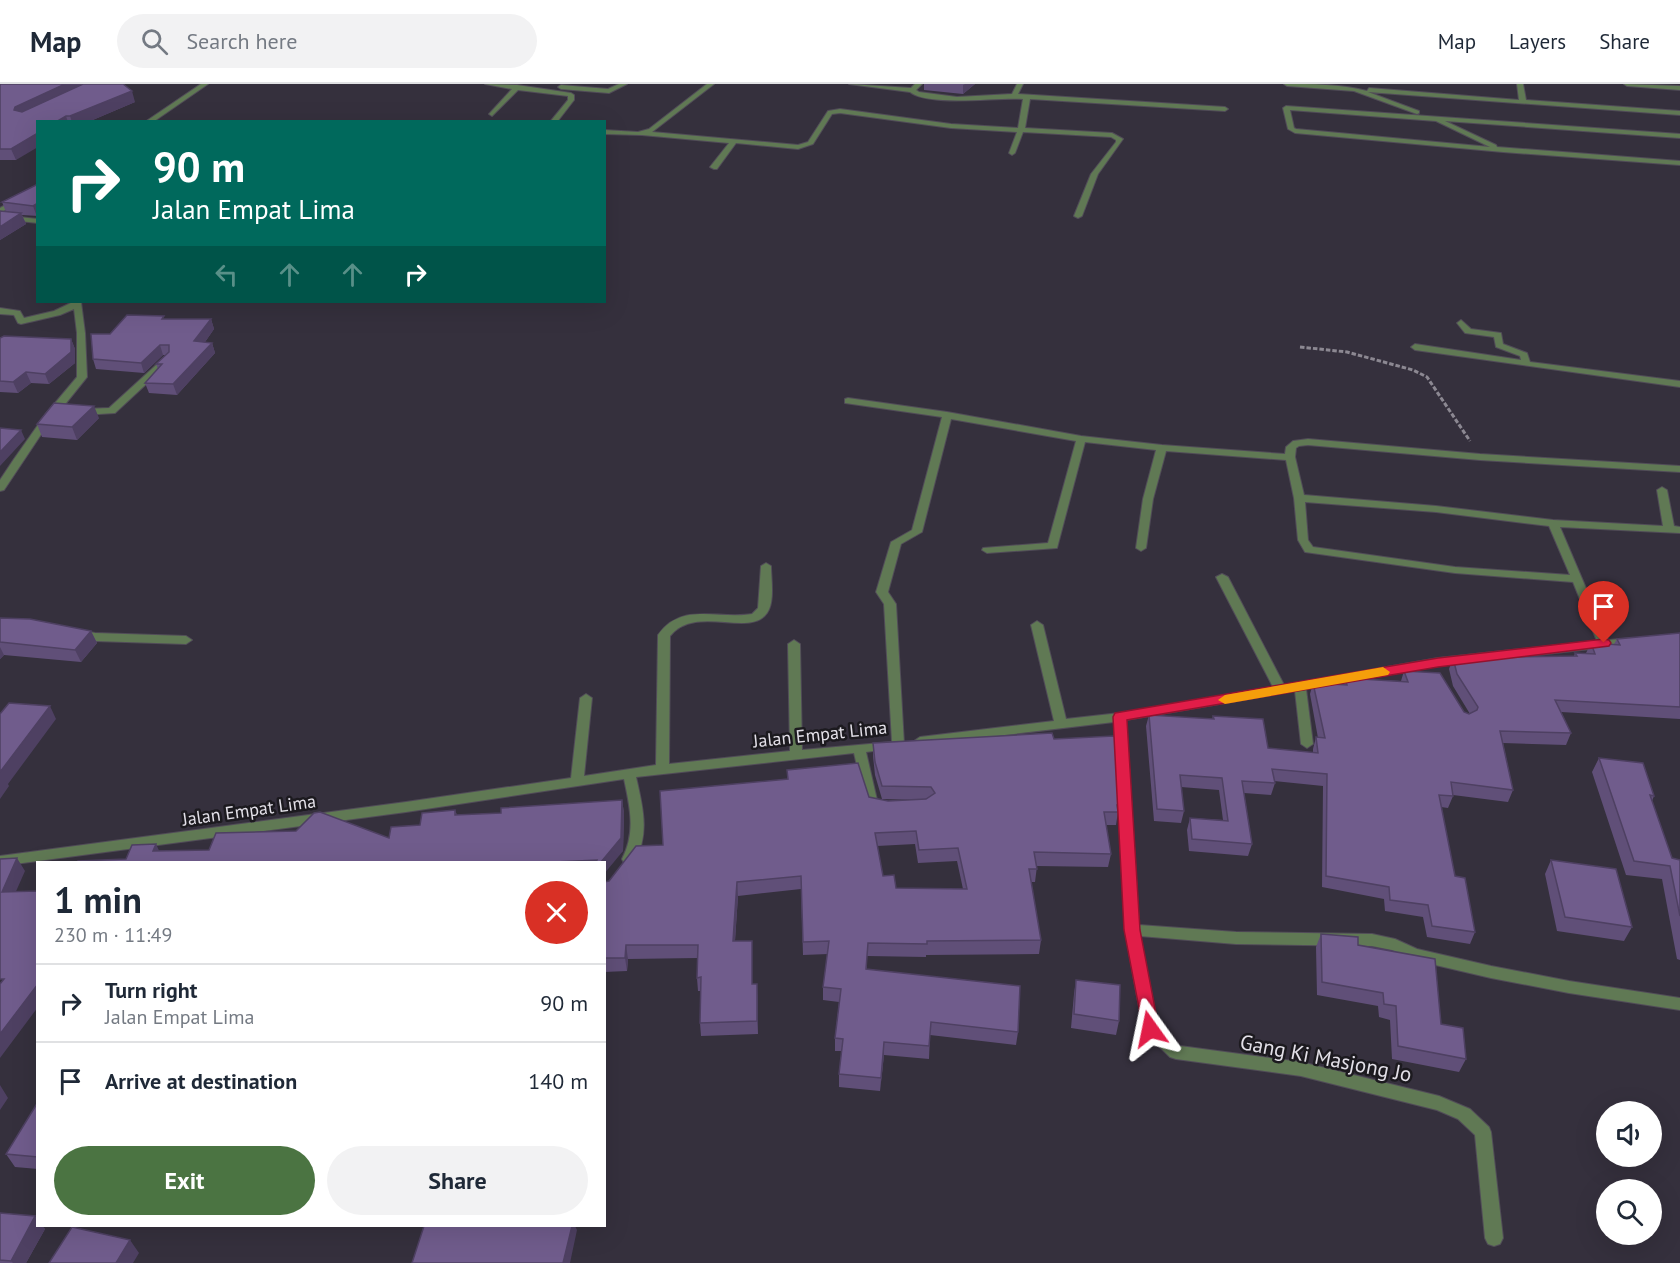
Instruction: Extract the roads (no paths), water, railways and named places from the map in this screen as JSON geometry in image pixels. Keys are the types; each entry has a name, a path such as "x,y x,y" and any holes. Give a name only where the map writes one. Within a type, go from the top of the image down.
{"street":[{"path":"151,120 205,84"},
{"path":"488,84 609,91 624,84"},
{"path":"643,133 651,130 711,84"},
{"path":"852,84 912,90 917,94 957,99 1014,96 1225,109"},
{"path":"912,90 919,84"},
{"path":"1014,96 1020,84"},
{"path":"1287,84 1355,89 1379,87 1523,102 1680,113"},
{"path":"1340,84 1431,117 1503,150"},
{"path":"1520,84 1523,102"},
{"path":"1627,84 1679,89"},
{"path":"492,114 517,87"},
{"path":"555,120 572,97 560,88"},
{"path":"1012,153 1021,129 1027,97"},
{"path":"1680,136 1286,108 1291,129 1295,131 1680,163"},
{"path":"606,132 803,146 813,141 830,112 840,111 951,126 1101,133 1120,139 1095,174 1078,216"},
{"path":"714,167 734,141"},
{"path":"0,211 36,190"},
{"path":"0,217 36,221"},
{"path":"0,311 17,313 21,321 57,313 76,303 80,326 82,377 52,409 31,437 0,488"},
{"path":"1461,322 1468,331 1498,334 1499,345 1524,355 1526,364"},
{"path":"1415,347 1680,384"},
{"path":"52,409 103,413 112,411 168,359"},
{"path":"848,401 947,415 1081,439 1162,448 1290,457"},
{"path":"898,744 890,604 882,592 883,584 896,542 917,532 947,415"},
{"path":"987,550 1053,546 1081,439"},
{"path":"1576,579 1455,570 1309,550 1303,540 1299,498 1290,457 1291,447 1296,443 1308,442 1480,457 1680,469"},
{"path":"1141,548 1148,499 1162,448"},
{"path":"1299,498 1436,509 1553,522 1675,530 1662,490"},
{"path":"1553,522 1604,643"},
{"path":"662,769 664,635 666,629 686,618 748,618 758,615 763,609 766,566"},
{"path":"1222,577 1280,690"},
{"path":"1037,625 1061,725"},
{"path":"64,631 95,637 186,640"},
{"name":"Jalan Empat Lima","path":"0,861 205,835 662,769 1061,725 1300,686 1604,643 1647,639"},
{"path":"794,644 796,756"},
{"path":"1300,686 1307,744"},
{"path":"577,782 586,698"},
{"name":"Gang Ki Masjong Jo","path":"1120,717 1132,930 1150,1029 1176,1052 1301,1070 1439,1103 1464,1113 1483,1132 1494,1238"},
{"path":"858,748 874,805 899,807"},
{"path":"620,871 636,848 638,838 637,808 629,774"},
{"path":"1132,930 1236,938 1372,940 1395,945 1414,954 1468,967 1569,987 1680,1004"}]}
